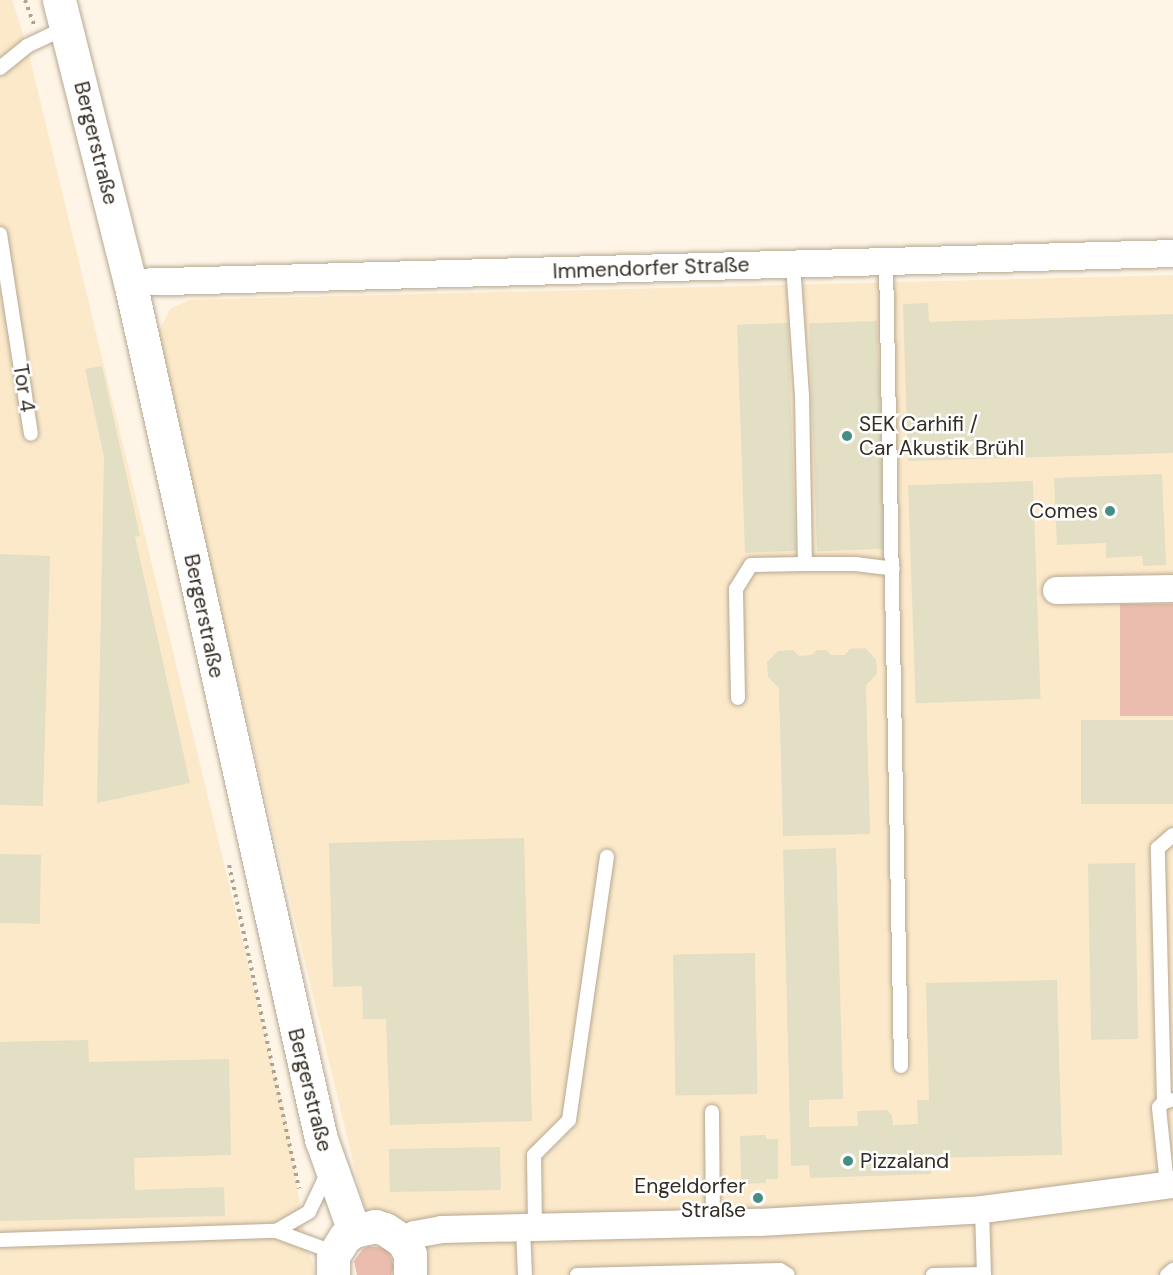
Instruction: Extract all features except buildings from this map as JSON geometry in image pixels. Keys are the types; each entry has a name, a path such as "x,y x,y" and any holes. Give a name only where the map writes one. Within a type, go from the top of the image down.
{"street":[{"name":"Bergerstraße","path":"55,22 130,282 272,928 330,1168 354,1231"},
{"name":"Immendorfer Straße","path":"130,282 1173,253"},
{"path":"1056,590 1173,588"},
{"path":"403,1241 414,1234 441,1229 713,1224 982,1209 1170,1185"},
{"path":"333,1266 345,1237 354,1231 375,1226 385,1229 403,1241 410,1254 410,1275"}],"lane":[{"path":"0,68 55,22"},
{"name":"Tor 4","path":"0,234 32,434"},
{"path":"886,262 901,1066"},
{"path":"793,264 802,395 805,564"},
{"path":"738,698 736,589 751,565 855,564 893,569"},
{"path":"1170,1185 1159,1107 1169,1101 1158,848 1173,835"},
{"path":"525,1275 534,1155 569,1120 607,857"},
{"path":"712,1112 713,1224"},
{"path":"276,1231 305,1214 315,1203 330,1168"},
{"path":"933,1275 984,1274 982,1209"},
{"path":"0,1240 276,1231 325,1249 333,1266"},
{"path":"577,1275 780,1270 788,1275"},
{"path":"1167,1275 1173,1270"}],"path":[{"path":"25,0 55,22"},
{"path":"228,862 305,1214"}],"shaded area":[{"path":"0,0 12,0 27,46 289,1133 302,1219 315,1275 0,1275"},
{"path":"1173,275 1173,1275 387,1275 360,1191 160,358 160,329 170,309 189,300"},
{"path":"1120,604 1173,604 1173,716 1120,716"},
{"path":"369,1246 384,1248 389,1253 394,1267 391,1275 357,1275 354,1261 363,1249"}],"place":[{"name":"SEK Carhifi / Car Akustik Brühl","path":"847,436"},
{"name":"Comes","path":"1110,511"},
{"name":"Pizzaland","path":"848,1161"},
{"name":"Engeldorfer Straße","path":"758,1198"}]}
